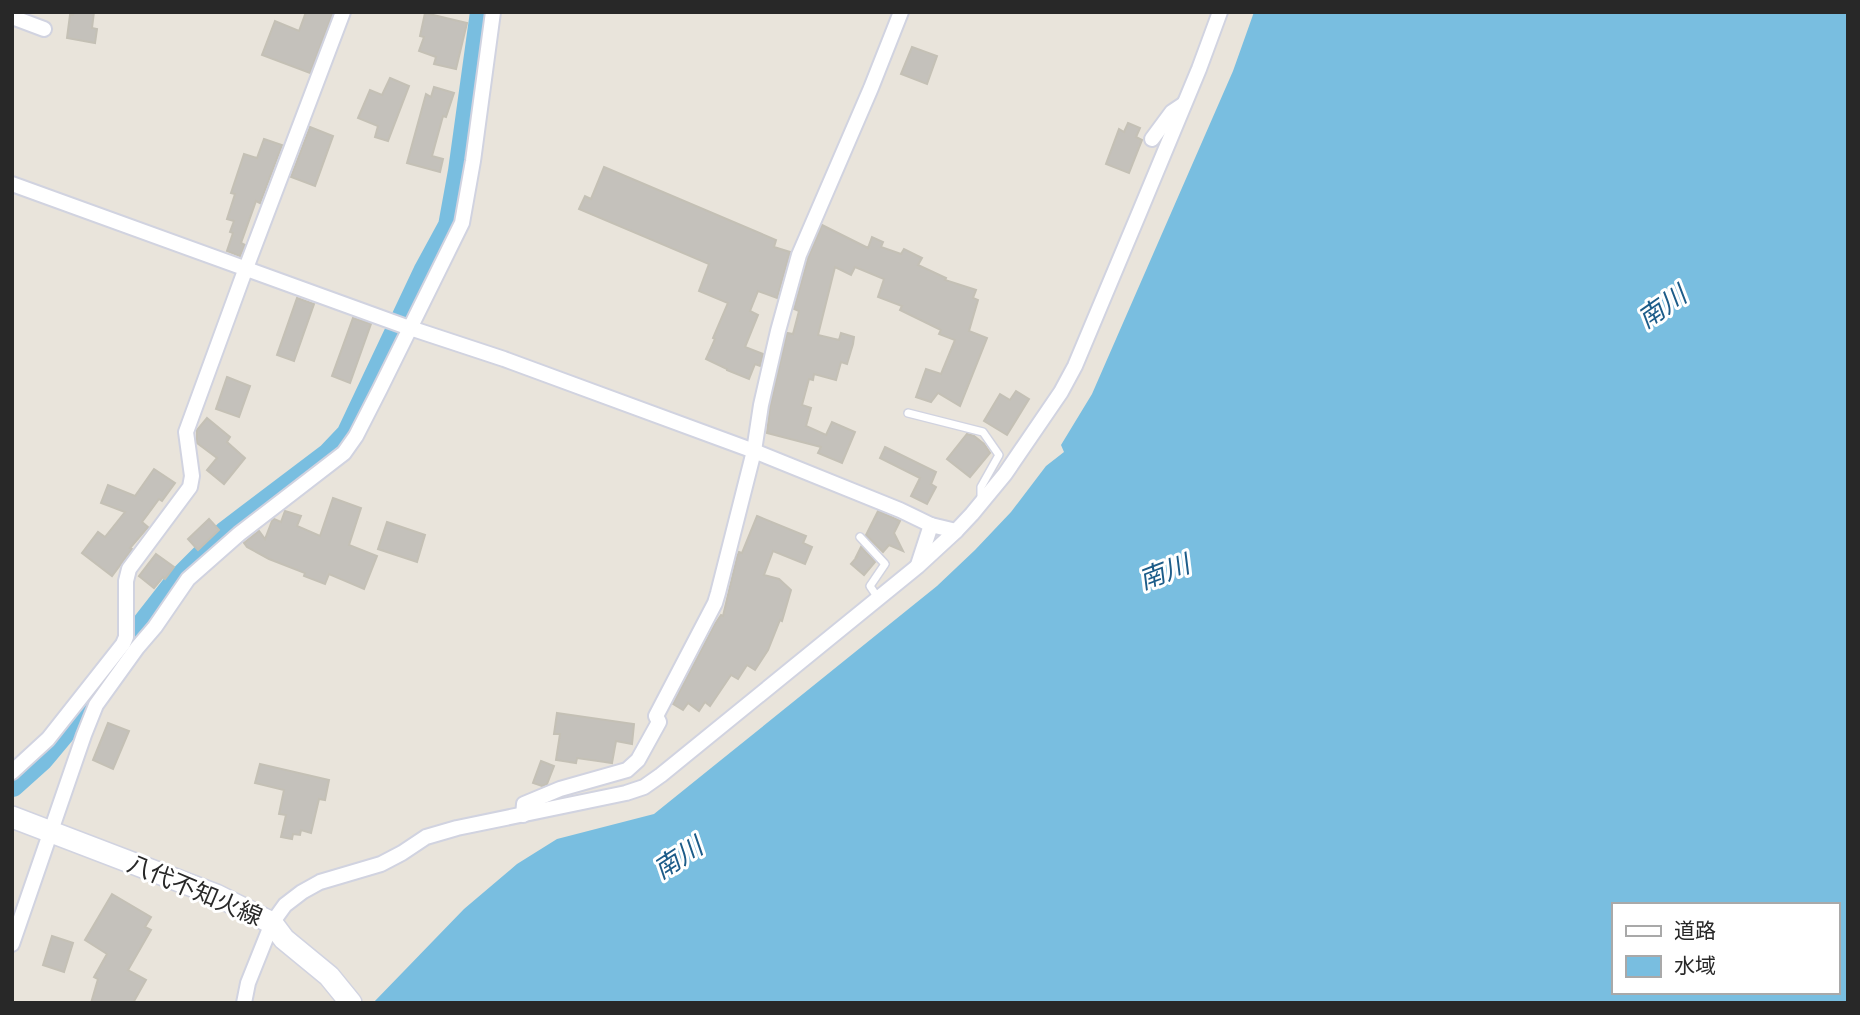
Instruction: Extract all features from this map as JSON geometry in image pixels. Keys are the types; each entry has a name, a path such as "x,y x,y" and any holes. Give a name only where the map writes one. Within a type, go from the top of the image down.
{"main road":[{"name":"八代不知火線","path":"12,817 216,895 278,931 329,976 351,1003"}],"street":[{"path":"12,772 48,739 126,637 126,581 129,569 190,487 192,476 186,432 343,12"},
{"path":"12,944 96,705 188,579 239,534 344,453 368,412 403,325 462,223 493,12"},
{"path":"523,815 524,804 560,789 627,770 648,745 659,722 656,716 715,603 754,451 764,393 799,255 901,12"},
{"path":"235,1003 278,931 285,905 302,892 320,882 381,864 426,837 644,787 918,566 956,531 1005,474 1042,422 1075,366 1185,103 1220,12"},
{"path":"12,17 44,29"},
{"path":"1152,139 1172,113 1185,103"},
{"path":"12,184 504,359 754,451 931,525 956,531"},
{"path":"918,566 931,525"},
{"path":"244,1003 248,983"}],"lane":[{"path":"908,413 983,432 999,455 981,487 980,504"},
{"path":"860,537 886,564 870,586 878,598"}],"water":[{"name":"南川","path":"1254,12 1848,12 1848,1003 373,1003 464,909 517,864 557,839 654,814 937,586 1011,512 1046,466 1064,452 1061,445 1092,394 1233,71"}],"building":[{"path":"74,12 94,12 92,28 97,29 95,43 67,38 70,15"},
{"path":"306,12 333,12 310,73 262,55 275,21 299,31"},
{"path":"425,13 467,23 456,69 434,64 436,57 419,51 424,37 420,36"},
{"path":"912,47 937,56 927,84 901,74"},
{"path":"390,78 409,86 388,141 375,137 378,126 358,118 370,90 382,95"},
{"path":"434,87 454,93 446,117 443,116 432,156 443,159 440,172 407,163 426,94 431,97"},
{"path":"1128,123 1140,128 1136,137 1142,140 1129,173 1106,164 1119,129 1124,132"},
{"path":"310,127 333,136 315,186 291,177"},
{"path":"264,139 282,145 260,203 256,201 241,243 245,245 240,256 227,251 234,221 227,219 235,194 231,193 244,154 257,158"},
{"path":"604,167 776,240 774,247 790,252 777,298 758,291 750,311 758,315 745,347 763,354 760,366 755,364 749,379 706,359 728,303 699,291 709,264 579,209 585,196 591,199"},
{"path":"822,225 868,248 872,237 883,242 881,247 901,254 904,249 922,258 918,265 946,278 945,280 976,290 973,298 978,300 969,331 987,338 960,406 938,393 931,402 916,397 926,369 941,374 955,340 939,334 941,330 900,310 902,306 878,297 884,279 855,267 851,275 835,267 818,335 839,340 841,333 854,337 853,344 847,364 841,362 836,380 814,374 813,380 809,379 802,405 811,408 806,426 826,435 832,422 855,432 842,463 818,453 821,447 767,433 770,407 787,333 793,334 799,311 794,309 808,258"},
{"path":"297,298 314,304 294,361 277,355"},
{"path":"353,318 371,324 350,383 332,376"},
{"path":"227,377 250,386 239,417 216,409"},
{"path":"1016,391 1029,399 1007,435 984,421 1000,394 1010,400"},
{"path":"207,418 230,437 227,442 245,458 224,484 207,470 217,458 197,443 197,430"},
{"path":"967,434 984,444 990,453 970,477 947,459"},
{"path":"885,447 936,472 931,484 936,487 927,504 911,496 920,478 880,458"},
{"path":"154,469 175,483 142,522 148,527 112,576 82,553 98,532 105,537 125,512 101,503 108,485 135,496"},
{"path":"333,498 361,508 349,545 377,556 364,589 329,574 325,584 304,576 305,573 269,559 244,543 259,531 265,539 272,521 274,519 281,522 285,511 301,516 297,526 320,536"},
{"path":"878,511 900,521 894,533 903,551 889,545 883,552 866,535"},
{"path":"757,516 806,536 803,543 812,547 805,564 773,551 764,575 779,579 791,590 782,621 780,620 768,650 755,670 747,665 738,679 731,675 710,706 705,702 699,711 688,703 683,710 673,704 715,624 721,615 723,616 737,557 739,552 742,553"},
{"path":"209,519 219,530 198,550 188,539"},
{"path":"387,522 425,535 417,562 378,549"},
{"path":"861,547 875,562 864,575 851,564"},
{"path":"156,554 174,567 154,588 139,576"},
{"path":"557,713 634,724 632,744 616,741 612,763 577,758 576,763 556,760 560,734 554,734"},
{"path":"108,723 129,731 113,769 93,760"},
{"path":"541,761 554,766 547,784 542,786 533,783"},
{"path":"260,764 329,780 325,800 319,799 311,833 301,830 300,835 293,834 292,839 281,837 286,815 279,814 284,790 255,783"},
{"path":"112,894 151,917 145,927 151,930 128,970 146,980 133,1003 91,1003 98,979 94,977 107,954 85,940"},
{"path":"52,936 73,943 64,972 43,965"}],"waterway":[{"path":"12,784 41,758 101,686 127,647 177,583 227,533 330,455 349,435 426,272 451,226 483,12"}]}
